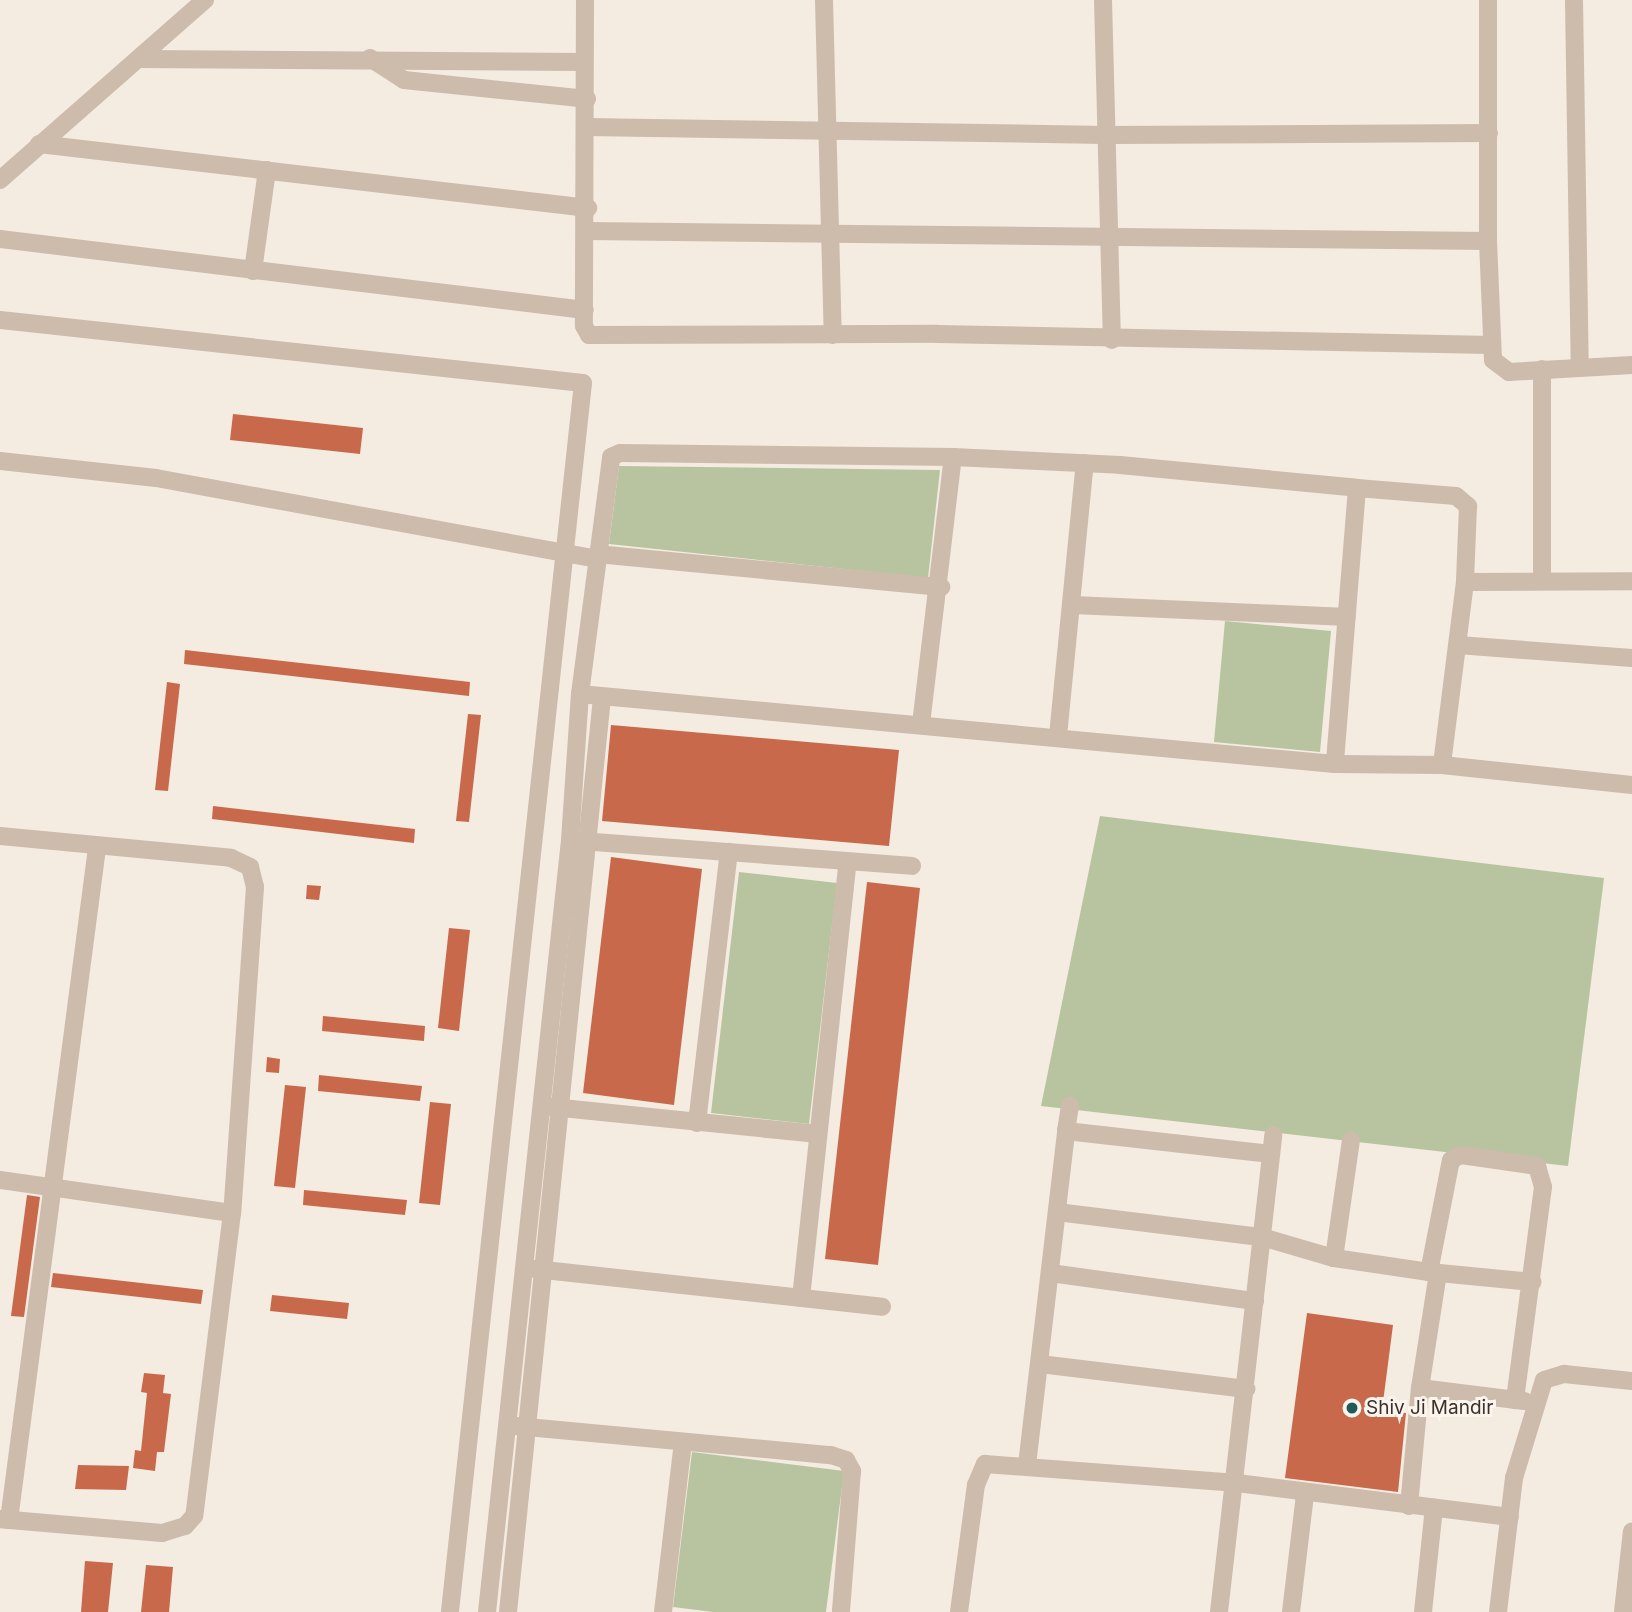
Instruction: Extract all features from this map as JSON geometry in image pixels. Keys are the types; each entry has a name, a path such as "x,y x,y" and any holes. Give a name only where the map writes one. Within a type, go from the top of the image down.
{"street":[{"path":"0,180 205,0"},
{"path":"586,0 584,62 588,208 585,331 594,337 833,335 1492,345"},
{"path":"824,0 827,231 833,335"},
{"path":"1103,0 1112,340"},
{"path":"1488,0 1488,241 1493,360 1503,371 1632,365"},
{"path":"1574,0 1580,366"},
{"path":"138,59 370,58 584,62"},
{"path":"370,58 404,80 587,99"},
{"path":"587,127 1106,135 1489,133"},
{"path":"39,144 588,208"},
{"path":"253,271 267,170"},
{"path":"587,231 827,231 1488,241"},
{"path":"0,239 585,310"},
{"path":"0,320 583,383 450,1612"},
{"path":"1542,369 1542,580"},
{"path":"487,1612 570,840 580,694 608,461 616,454 953,457 1085,463 1464,499 1469,514 1465,582 1442,765"},
{"path":"921,724 941,587 953,457"},
{"path":"0,461 156,478 565,553 941,587"},
{"path":"1058,736 1085,463"},
{"path":"1335,764 1357,488"},
{"path":"1465,582 1632,581"},
{"path":"1073,605 1347,617"},
{"path":"1458,645 1632,658"},
{"path":"580,694 1058,736 1335,764 1442,765 1632,785"},
{"path":"508,1612 590,842 602,697"},
{"path":"0,836 97,848 231,858 250,867 255,877 232,1213 190,1522 174,1532 4,1519 97,848"},
{"path":"570,840 847,864 912,866"},
{"path":"697,1123 729,852"},
{"path":"801,1298 847,864"},
{"path":"1027,1465 1070,1105"},
{"path":"540,1106 817,1133"},
{"path":"1066,1131 1271,1154"},
{"path":"1219,1612 1237,1483 1273,1135"},
{"path":"1334,1258 1351,1140"},
{"path":"1409,1506 1446,1172 1451,1160 1461,1155 1531,1164 1541,1171 1544,1186 1515,1400"},
{"path":"0,1180 50,1190 232,1213"},
{"path":"1057,1212 1262,1237 1334,1258 1533,1282"},
{"path":"522,1267 883,1307"},
{"path":"1050,1273 1255,1301"},
{"path":"1040,1364 1246,1389"},
{"path":"1498,1612 1514,1478 1534,1402 1544,1380 1554,1375 1632,1381"},
{"path":"1420,1388 1534,1402"},
{"path":"505,1425 831,1455 846,1460 852,1471 841,1612"},
{"path":"663,1612 684,1442"},
{"path":"959,1612 979,1472 985,1464 997,1462 1237,1483 1305,1494 1510,1517"},
{"path":"1291,1612 1305,1494"},
{"path":"1423,1612 1434,1508"},
{"path":"1623,1612 1632,1531"}],"green space":[{"path":"619,466 940,470 928,578 609,544"},
{"path":"1225,621 1331,631 1320,752 1214,742"},
{"path":"1100,816 1604,878 1568,1166 1041,1106"},
{"path":"739,872 837,883 809,1124 711,1113"},
{"path":"692,1452 844,1471 826,1612 713,1612 673,1607"}],"building":[{"path":"233,414 363,428 360,454 230,440"},
{"path":"185,650 470,682 469,696 184,664"},
{"path":"167,682 180,684 168,791 155,790"},
{"path":"468,714 481,715 469,822 456,821"},
{"path":"611,725 899,750 889,846 602,821"},
{"path":"213,806 415,829 414,843 212,819"},
{"path":"611,857 702,869 674,1105 583,1093"},
{"path":"867,882 920,888 878,1265 825,1259"},
{"path":"307,885 321,886 319,900 306,899"},
{"path":"449,928 470,930 459,1031 438,1028"},
{"path":"323,1016 425,1026 424,1041 322,1031"},
{"path":"267,1057 280,1059 279,1073 266,1072"},
{"path":"319,1075 422,1086 420,1101 318,1091"},
{"path":"285,1085 306,1087 295,1188 274,1186"},
{"path":"430,1102 451,1104 440,1205 419,1203"},
{"path":"304,1190 407,1200 405,1215 303,1205"},
{"path":"27,1195 40,1197 24,1317 11,1316"},
{"path":"53,1273 203,1290 201,1304 51,1287"},
{"path":"272,1295 349,1303 347,1319 270,1311"},
{"path":"1307,1313 1393,1325 1382,1410 1406,1413 1398,1492 1285,1478"},
{"path":"144,1373 165,1375 163,1393 171,1394 164,1452 157,1452 155,1471 133,1468 135,1450 141,1451 147,1393 141,1392"},
{"path":"78,1465 129,1466 126,1490 75,1489"},
{"path":"85,1561 113,1563 108,1612 81,1612"},
{"path":"146,1565 173,1567 169,1612 141,1612"}],"place":[{"name":"Shiv Ji Mandir","path":"1352,1408"}]}
